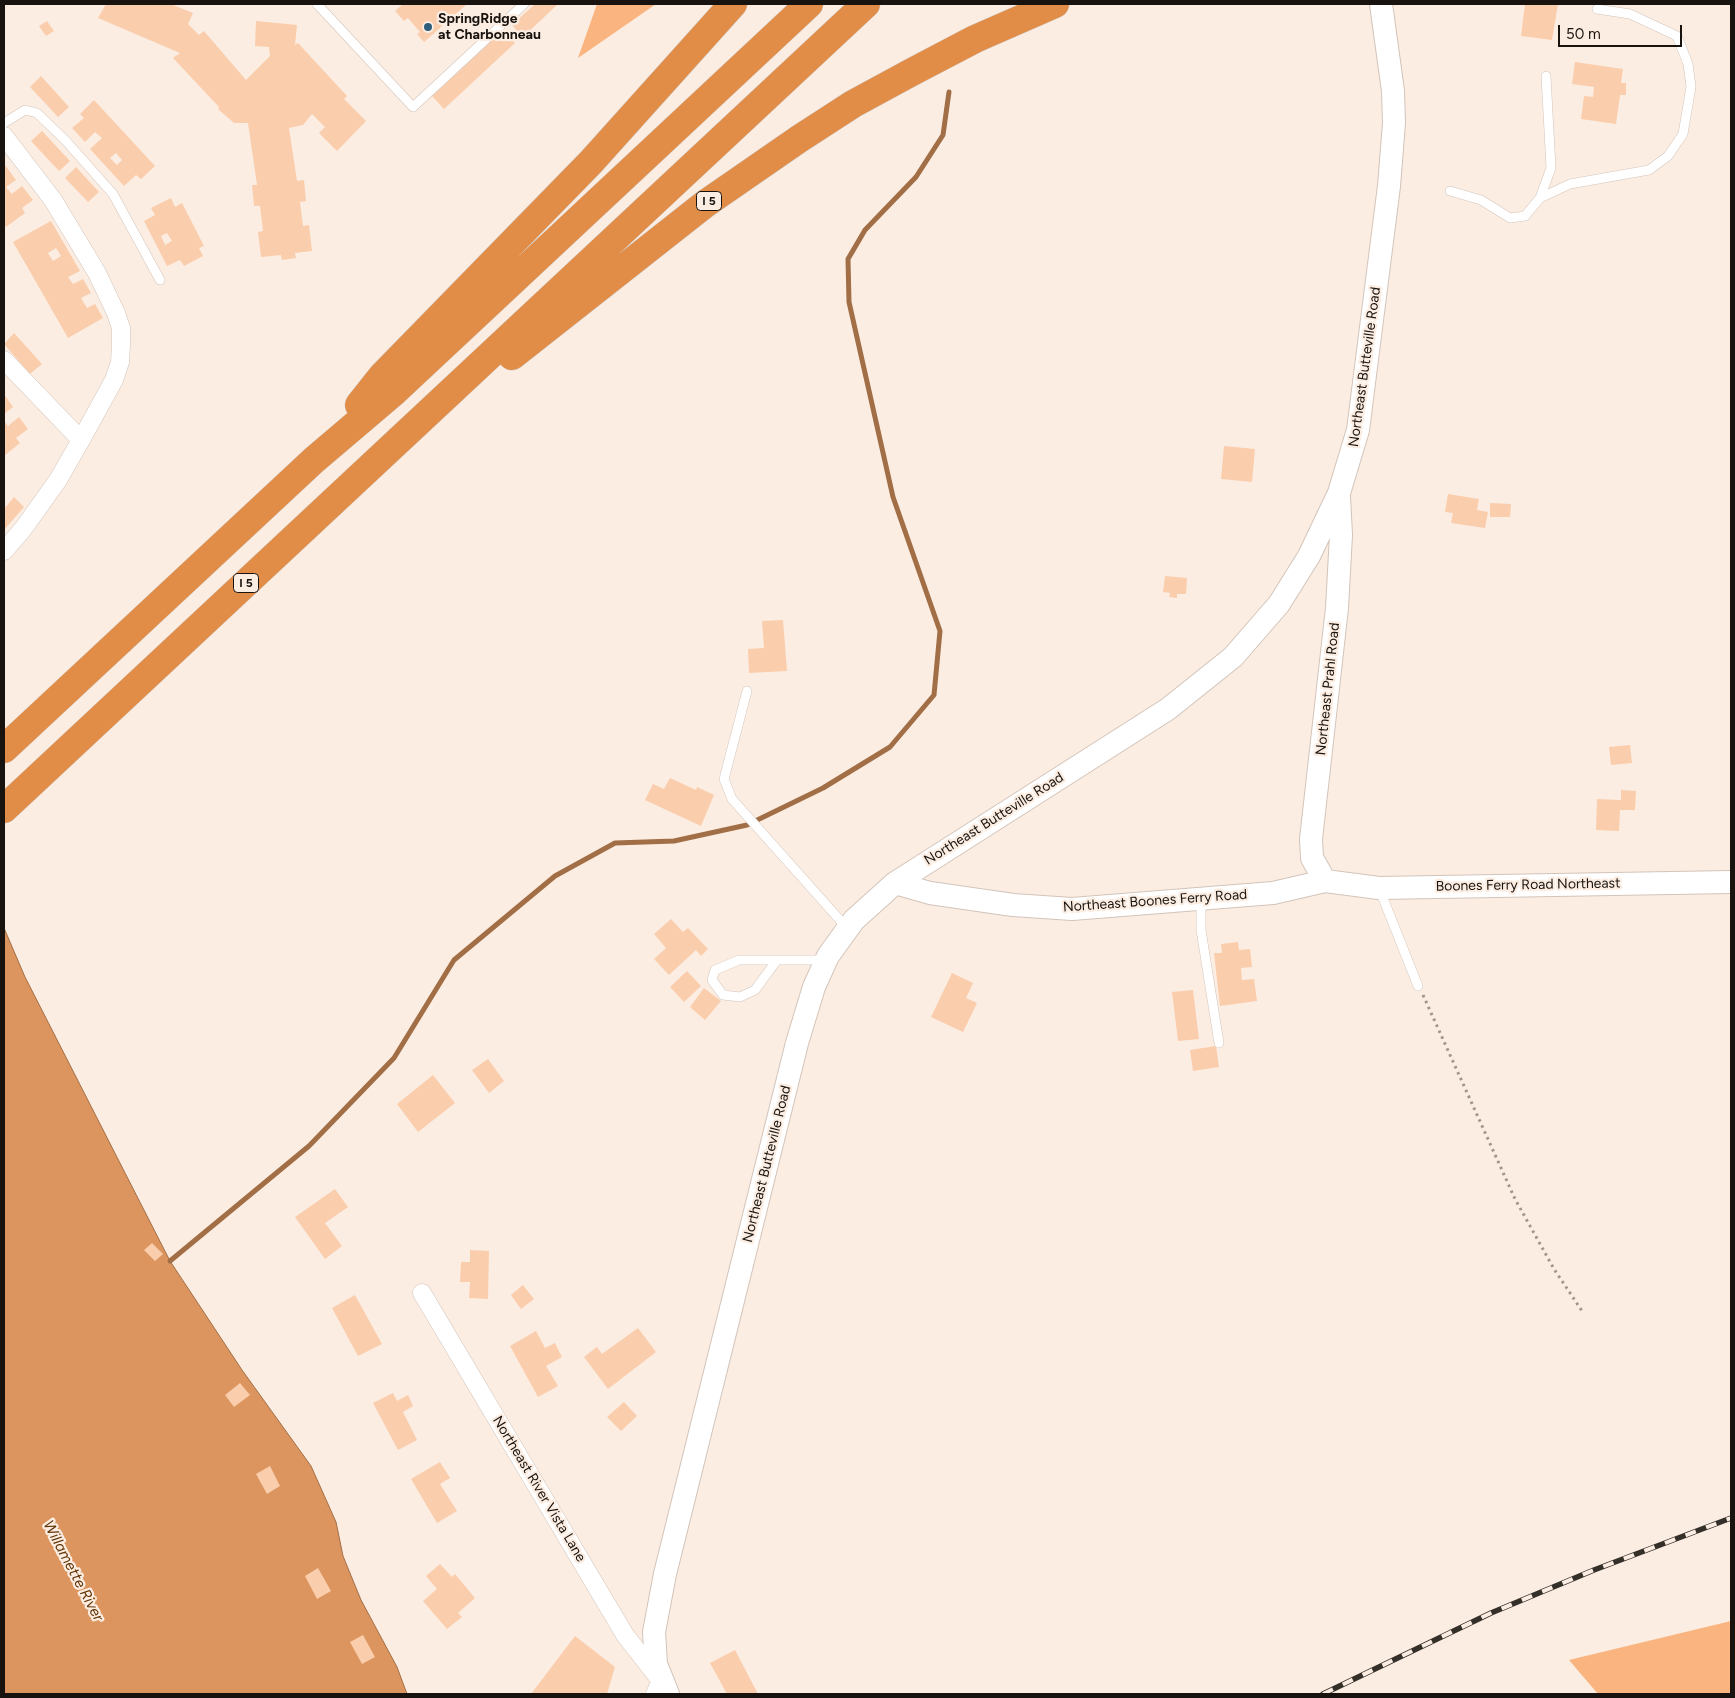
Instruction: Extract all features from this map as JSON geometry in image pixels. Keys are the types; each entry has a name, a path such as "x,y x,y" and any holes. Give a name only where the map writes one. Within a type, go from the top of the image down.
{"highway":[{"path":"314,460 382,376 591,162 733,4"},
{"path":"4,749 314,460 394,392 808,4"},
{"name":"I 5","path":"4,809 866,4"},
{"name":"I 5","path":"393,446 705,204 759,165 853,104 975,39 1054,4"}],"street":[{"name":"Northeast Butteville Road","path":"661,1690 656,1664 654,1632 665,1574 797,1043 814,987 826,960 847,928 867,906 895,883 1160,714 1214,674 1256,633 1279,604 1309,556 1339,493 1358,430 1389,186 1394,99 1381,4"},
{"path":"4,136 53,200 76,236 110,299 121,328 120,362 114,380 58,480 23,529 4,551"},
{"path":"4,360 81,440"},
{"name":"Northeast Prahl Road","path":"1325,881 1312,858 1311,839 1337,608 1342,535 1339,493"},
{"name":"Boones Ferry Road Northeast","path":"1325,881 1379,888 1731,882"},
{"name":"Northeast Boones Ferry Road","path":"895,883 930,893 1038,907 1072,909 1273,893 1325,881"},
{"name":"Northeast River Vista Lane","path":"422,1292 625,1635 661,1690"}],"lane":[{"path":"318,4 413,107 524,4"},
{"path":"1540,198 1570,184 1649,170 1668,156 1683,134 1691,87 1688,64 1677,36 1630,14 1597,9"},
{"path":"1450,191 1481,200 1510,218 1525,216 1540,198 1551,168 1546,76"},
{"path":"4,123 26,110 37,113 66,141 113,194 160,280"},
{"path":"747,691 724,779 732,799 847,928"},
{"path":"1379,888 1418,986"},
{"path":"1201,899 1201,930 1219,1042"},
{"path":"777,960 754,990 740,997 731,998 723,995 712,980 715,970 739,960 777,960 826,960"}],"path":[{"path":"1418,986 1515,1199 1554,1270 1582,1312"}],"shaded area":[{"path":"597,4 656,4 578,58"},
{"path":"1731,1621 1731,1694 1598,1694 1569,1660"}],"water":[{"name":"Willamette River","path":"4,928 25,977 170,1261 242,1370 311,1466 336,1522 343,1556 361,1600 397,1667 407,1694 4,1694"}],"building":[{"path":"106,4 171,4 193,13 188,24 199,35 204,31 246,80 270,56 269,47 255,46 256,21 297,25 295,45 298,43 347,96 344,99 366,121 337,151 319,133 325,127 312,114 303,125 289,128 297,181 304,180 306,201 300,202 303,226 309,225 312,251 295,253 296,258 282,260 281,255 261,257 258,232 263,231 260,206 254,206 252,185 257,185 248,123 234,123 218,109 219,107 173,58 180,53 98,18"},
{"name":"SpringRidge at Charbonneau","path":"403,4 467,4 424,42 417,34 420,32 408,18 404,21 395,11"},
{"path":"535,4 558,4 523,37 512,25"},
{"path":"1525,4 1558,4 1552,40 1521,36"},
{"path":"47,21 54,31 46,36 39,26"},
{"path":"503,30 515,43 444,109 432,96"},
{"path":"1575,62 1623,69 1621,83 1626,83 1626,95 1620,95 1616,124 1581,119 1584,96 1593,97 1594,87 1572,84"},
{"path":"41,76 69,107 58,117 30,87"},
{"path":"94,100 155,166 141,179 136,175 124,186 90,149 102,138 95,132 85,142 72,128 84,118 80,114","holes":["116,153 122,160 117,165 110,158"]},
{"path":"42,131 70,161 59,171 31,141"},
{"path":"5,165 16,180 6,187 12,194 22,186 33,200 22,208 25,213 6,227 4,224"},
{"path":"76,167 99,192 88,202 65,178"},
{"path":"171,198 175,207 182,203 204,246 199,248 203,256 184,266 180,260 167,266 144,221 155,215 151,208","holes":["167,233 172,241 165,245 161,236"]},
{"path":"51,221 80,271 68,277 73,284 83,279 91,293 81,298 87,308 95,304 103,318 68,338 13,242","holes":["56,248 61,256 53,261 48,253"]},
{"path":"14,333 42,364 30,374 4,344"},
{"path":"4,394 13,407 4,414"},
{"path":"19,417 28,429 16,438 20,443 4,456 4,421 8,426"},
{"path":"1224,446 1255,449 1252,482 1221,479"},
{"path":"1448,494 1479,499 1477,510 1488,512 1485,528 1451,523 1453,513 1445,512"},
{"path":"14,497 24,507 4,530 4,509"},
{"path":"1490,503 1511,504 1510,517 1490,517"},
{"path":"1165,576 1187,578 1186,594 1177,594 1177,598 1169,597 1170,593 1163,592"},
{"path":"783,620 787,671 749,673 748,649 764,648 762,621"},
{"path":"1630,745 1632,763 1611,765 1609,747"},
{"path":"670,778 696,790 697,787 714,795 701,826 645,800 653,784 664,789"},
{"path":"1621,790 1636,791 1635,810 1620,810 1619,831 1596,830 1597,799 1621,800"},
{"path":"671,919 683,932 688,928 708,949 701,956 696,950 669,975 654,959 666,948 654,934"},
{"path":"1238,942 1239,950 1250,949 1252,967 1241,968 1242,980 1254,979 1257,1001 1220,1006 1214,953 1222,953 1221,944"},
{"path":"687,971 701,986 684,1002 670,987"},
{"path":"952,973 973,983 966,998 977,1003 963,1032 931,1017"},
{"path":"704,988 721,1001 705,1020 690,1007"},
{"path":"1193,990 1199,1039 1178,1041 1172,992"},
{"path":"1216,1046 1219,1067 1193,1071 1190,1050"},
{"path":"488,1059 504,1081 489,1093 472,1070"},
{"path":"433,1075 455,1103 418,1132 397,1104"},
{"path":"335,1189 348,1207 325,1223 342,1246 325,1259 295,1217"},
{"path":"152,1243 163,1254 155,1261 144,1250"},
{"path":"470,1250 489,1251 488,1299 469,1298 470,1282 460,1282 461,1262 470,1262"},
{"path":"523,1285 534,1299 521,1309 511,1295"},
{"path":"355,1295 382,1344 358,1356 332,1308"},
{"path":"638,1328 656,1352 608,1389 584,1357 597,1347 602,1354"},
{"path":"536,1331 545,1348 555,1343 562,1357 546,1366 558,1386 538,1397 510,1346"},
{"path":"240,1383 250,1395 234,1407 225,1395"},
{"path":"393,1393 397,1401 408,1395 413,1406 403,1412 417,1440 398,1450 373,1403"},
{"path":"624,1402 637,1416 621,1431 607,1417"},
{"path":"440,1462 450,1478 440,1484 457,1511 437,1523 411,1479"},
{"path":"270,1466 280,1486 267,1494 256,1474"},
{"path":"440,1564 452,1577 455,1574 475,1598 458,1613 462,1617 447,1629 423,1601 437,1589 426,1576"},
{"path":"318,1568 331,1591 317,1599 305,1576"},
{"path":"363,1635 375,1657 362,1664 350,1642"},
{"path":"575,1636 615,1667 607,1694 531,1694"},
{"path":"735,1650 758,1694 727,1694 710,1663"}],"waterway":[{"path":"170,1261 309,1146 394,1058 454,960 555,876 615,843 674,841 747,825 823,788 890,747 934,695 940,631 893,497 849,302 848,259 865,230 916,177 943,135 949,92"}],"railway":[{"path":"1323,1694 1491,1613 1594,1570 1731,1518"}],"place":[{"name":"SpringRidge at Charbonneau","path":"428,27"}]}
